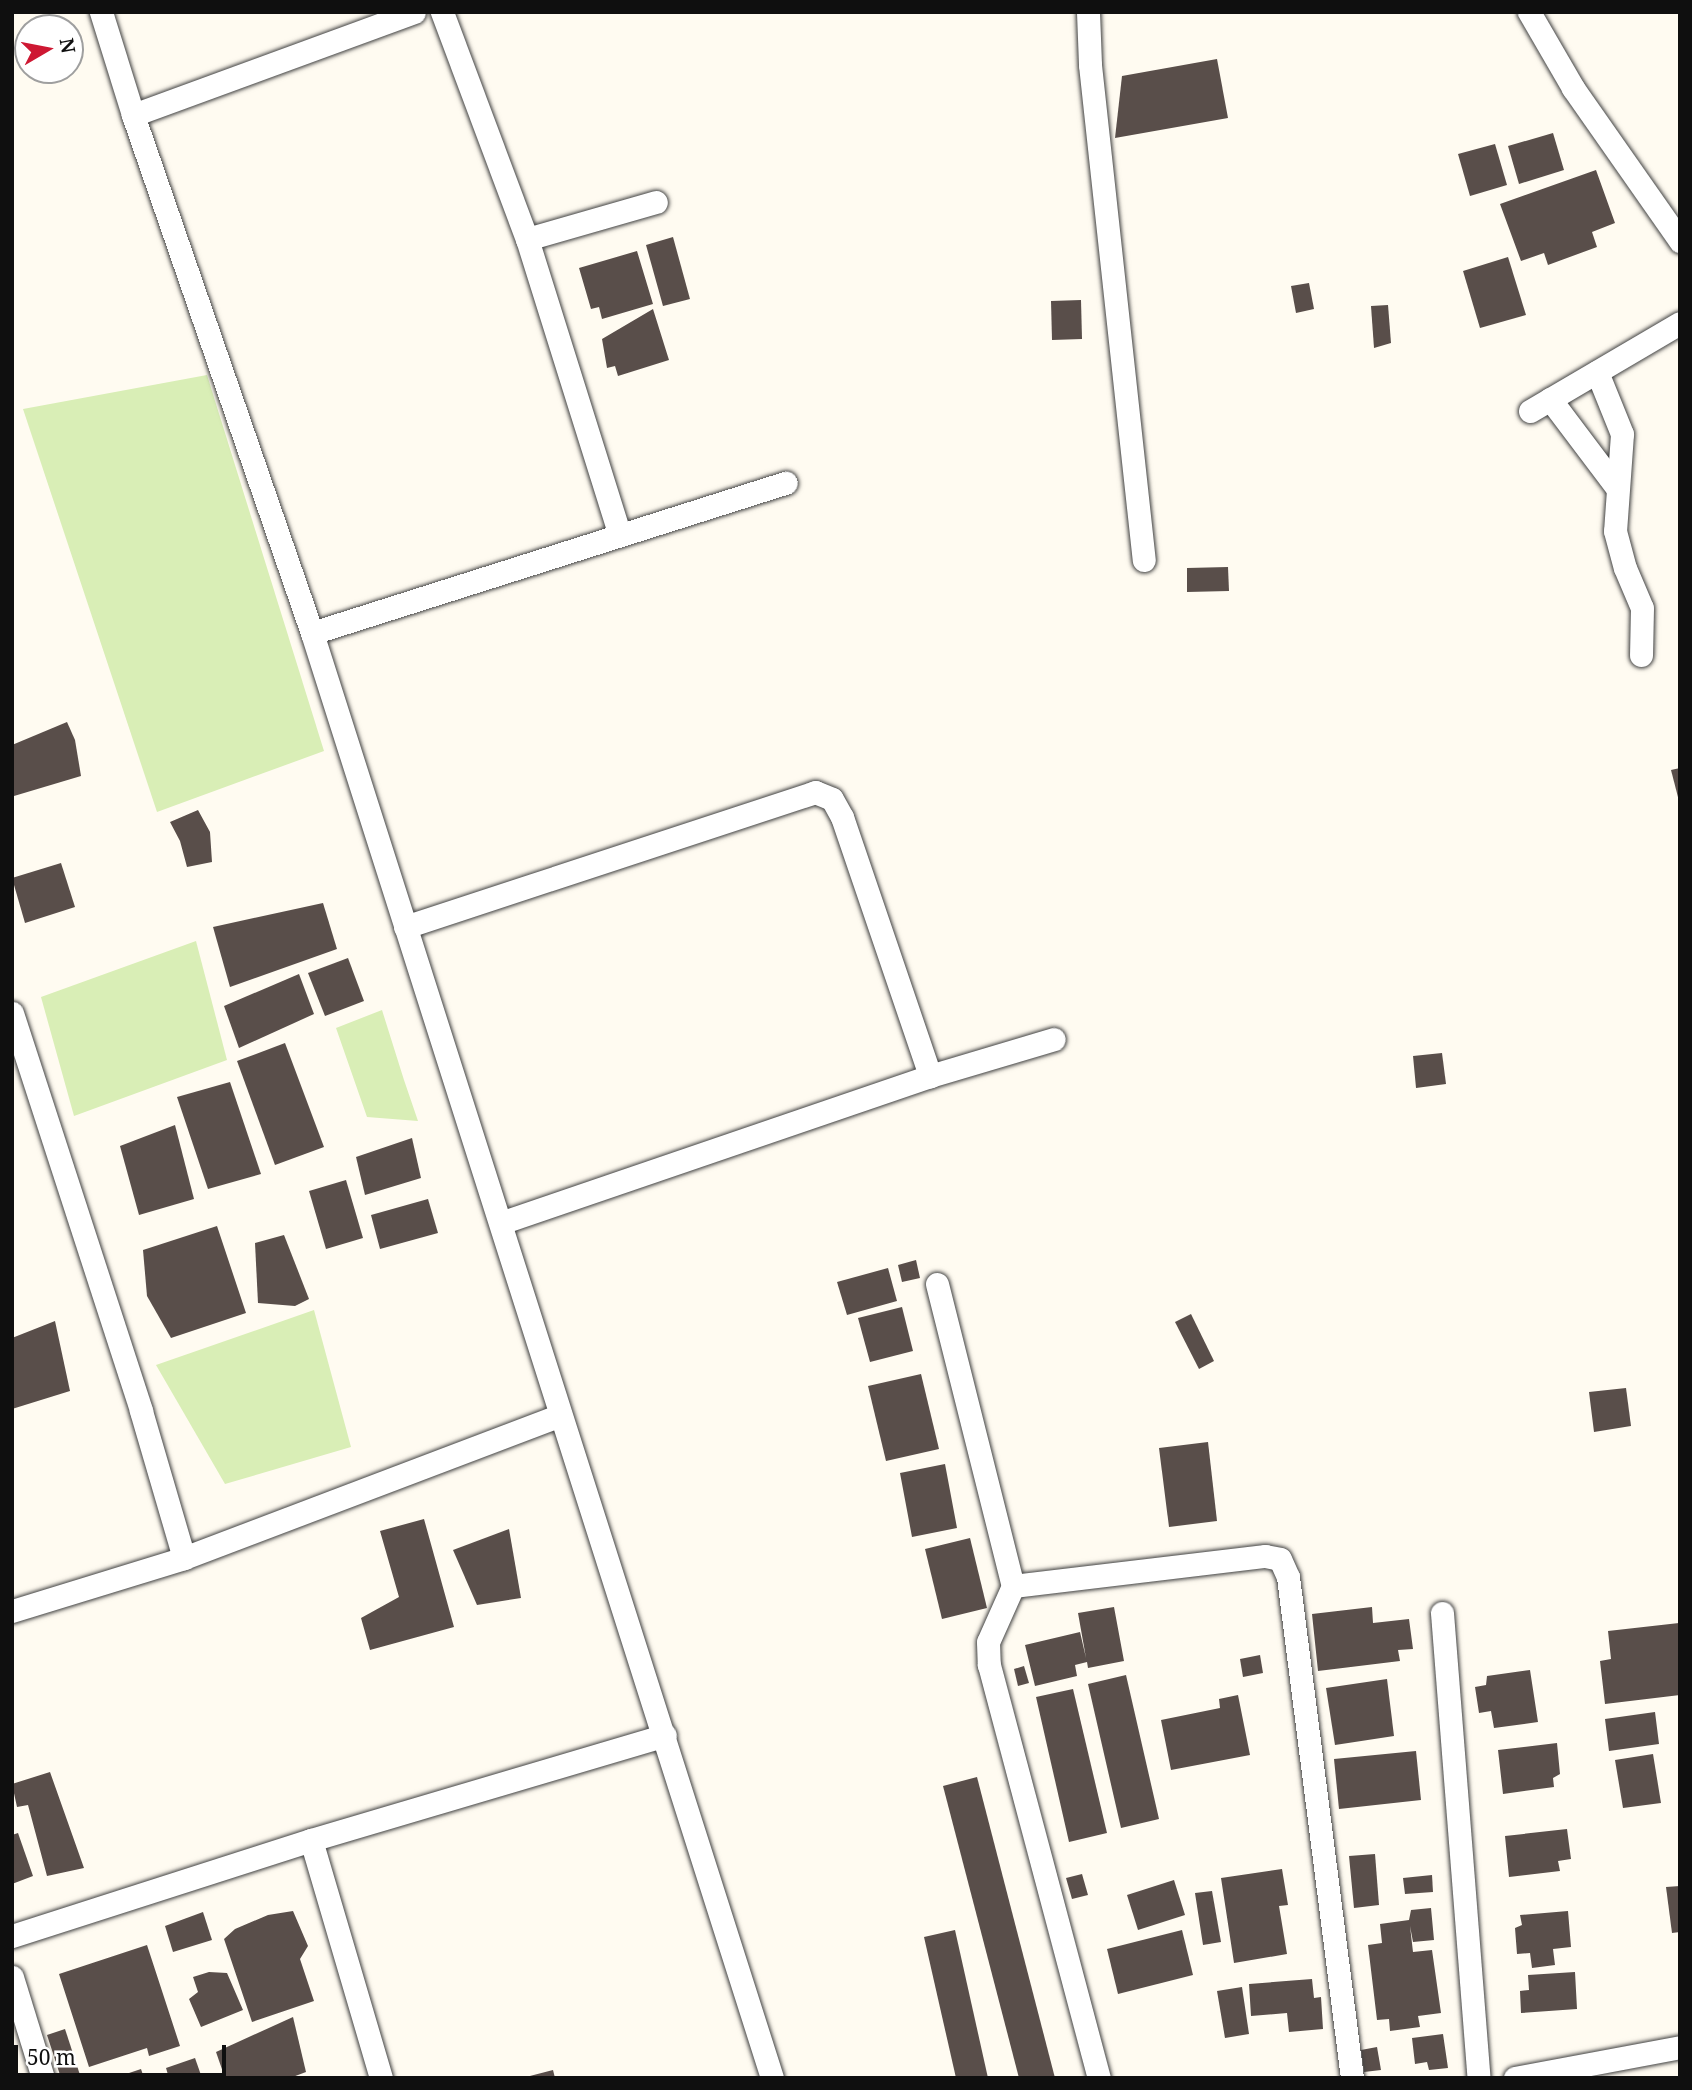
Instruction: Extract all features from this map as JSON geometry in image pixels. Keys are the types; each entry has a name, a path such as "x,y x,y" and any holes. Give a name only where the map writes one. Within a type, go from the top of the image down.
{"street":[{"path":"101,12 133,115 312,634 560,1415 665,1735 772,2078"},
{"path":"133,115 414,12"},
{"path":"442,12 527,239 620,535"},
{"path":"1088,12 1092,79 1144,560"},
{"path":"1529,12 1573,88 1680,241"},
{"path":"527,239 656,202"},
{"path":"1530,411 1680,323"},
{"path":"1597,372 1622,434 1615,531 1625,568 1642,608 1641,655"},
{"path":"1550,399 1617,488"},
{"path":"312,634 786,482"},
{"path":"405,927 815,792 832,799 842,817 930,1076"},
{"path":"12,1013 141,1411 184,1558"},
{"path":"501,1223 930,1076 1054,1040"},
{"path":"937,1284 1013,1586 988,1642 989,1665 1098,2078"},
{"path":"12,1611 184,1558 560,1415"},
{"path":"1013,1586 1265,1556 1280,1559 1288,1577 1352,2078"},
{"path":"1442,1612 1479,2078"},
{"path":"12,1936 311,1840 665,1735"},
{"path":"311,1840 381,2078"},
{"path":"12,1977 43,2078"},
{"path":"1515,2078 1680,2047"}],"green space":[{"path":"207,375 324,751 157,812 23,409"},
{"path":"196,941 227,1060 74,1116 41,997"},
{"path":"382,1010 418,1121 367,1117 336,1028"},
{"path":"314,1310 351,1447 225,1484 156,1365"}],"building":[{"path":"1217,59 1228,118 1115,138 1122,76"},
{"path":"1553,133 1564,170 1519,184 1508,146"},
{"path":"1495,144 1507,185 1470,196 1458,154"},
{"path":"1596,170 1615,223 1592,232 1597,247 1548,265 1544,253 1521,261 1500,204"},
{"path":"673,237 690,299 663,306 646,245"},
{"path":"637,251 653,304 602,319 599,307 591,309 579,268"},
{"path":"1508,257 1526,315 1480,328 1463,271"},
{"path":"1309,283 1314,309 1296,313 1291,286"},
{"path":"1081,300 1082,339 1052,340 1051,301"},
{"path":"1388,305 1391,343 1374,348 1371,306"},
{"path":"653,309 669,360 618,376 615,366 607,368 602,339"},
{"path":"1228,567 1229,591 1187,592 1187,568"},
{"path":"67,722 75,740 81,776 14,796 12,745"},
{"path":"1680,768 1680,800 1679,801 1671,770"},
{"path":"198,810 210,832 212,862 187,867 180,841 170,822"},
{"path":"61,863 75,907 25,923 12,878"},
{"path":"323,903 337,949 230,987 213,927"},
{"path":"348,958 364,1001 325,1016 308,973"},
{"path":"299,974 314,1014 239,1048 224,1006"},
{"path":"285,1043 324,1147 275,1165 237,1061"},
{"path":"1442,1053 1446,1084 1416,1088 1413,1056"},
{"path":"230,1082 261,1174 208,1189 177,1097"},
{"path":"175,1125 194,1199 139,1215 120,1146"},
{"path":"412,1138 421,1178 365,1195 356,1157"},
{"path":"346,1180 363,1238 326,1249 309,1191"},
{"path":"428,1199 438,1233 380,1249 371,1215"},
{"path":"217,1226 246,1313 171,1338 147,1296 143,1250"},
{"path":"284,1235 309,1299 295,1306 258,1303 255,1243"},
{"path":"916,1260 920,1278 902,1282 898,1265"},
{"path":"888,1268 897,1301 847,1315 837,1282"},
{"path":"902,1307 913,1351 870,1362 858,1318"},
{"path":"1191,1314 1214,1361 1199,1369 1175,1322"},
{"path":"55,1321 70,1391 12,1409 12,1338"},
{"path":"921,1374 939,1449 886,1461 868,1386"},
{"path":"1626,1388 1631,1426 1594,1432 1589,1392"},
{"path":"1208,1442 1217,1521 1169,1527 1159,1448"},
{"path":"945,1464 957,1528 912,1537 900,1473"},
{"path":"424,1519 454,1627 370,1650 361,1618 399,1597 380,1531"},
{"path":"509,1529 521,1598 477,1605 453,1550"},
{"path":"970,1538 987,1608 942,1619 925,1549"},
{"path":"1114,1607 1124,1661 1088,1668 1087,1662 1075,1665 1077,1676 1035,1686 1025,1645 1080,1632 1086,1658 1078,1613"},
{"path":"1372,1607 1373,1623 1409,1619 1413,1649 1398,1650 1400,1661 1318,1671 1312,1614"},
{"path":"1679,1623 1680,1695 1605,1704 1600,1661 1611,1659 1608,1631"},
{"path":"1260,1655 1263,1673 1243,1677 1240,1659"},
{"path":"1024,1666 1029,1683 1018,1686 1014,1669"},
{"path":"1530,1670 1538,1722 1494,1728 1491,1711 1479,1713 1475,1687 1486,1685 1487,1676"},
{"path":"1126,1675 1159,1819 1121,1828 1088,1684"},
{"path":"1387,1679 1394,1736 1335,1745 1326,1688"},
{"path":"1073,1689 1107,1833 1069,1842 1036,1697"},
{"path":"1238,1695 1250,1755 1171,1770 1161,1720 1220,1708 1219,1699"},
{"path":"1655,1712 1659,1744 1609,1751 1605,1719"},
{"path":"1557,1743 1560,1774 1553,1778 1554,1787 1503,1794 1498,1750"},
{"path":"1416,1751 1421,1800 1339,1809 1334,1759"},
{"path":"1653,1754 1661,1803 1623,1808 1615,1760"},
{"path":"50,1772 84,1868 47,1876 28,1805 17,1807 12,1784"},
{"path":"977,1777 1055,2078 1019,2078 943,1786"},
{"path":"1567,1829 1571,1859 1558,1861 1560,1871 1509,1877 1505,1836"},
{"path":"18,1833 33,1876 12,1884 12,1835"},
{"path":"1375,1854 1379,1905 1354,1908 1349,1856"},
{"path":"1282,1869 1288,1905 1279,1906 1287,1954 1234,1963 1221,1878"},
{"path":"1082,1874 1088,1895 1072,1899 1066,1878"},
{"path":"1432,1875 1433,1892 1405,1894 1403,1878"},
{"path":"1174,1880 1185,1915 1138,1930 1127,1895"},
{"path":"1680,1886 1680,1932 1672,1933 1666,1887"},
{"path":"1212,1891 1221,1942 1203,1945 1195,1893"},
{"path":"1431,1908 1434,1940 1413,1942 1410,1926 1413,1952 1432,1950 1441,2013 1418,2016 1420,2027 1390,2031 1389,2019 1377,2020 1368,1945 1382,1943 1380,1924 1409,1920 1411,1910"},
{"path":"293,1911 308,1946 300,1959 314,2001 252,2022 224,1939 235,1929 268,1915"},
{"path":"1568,1911 1571,1947 1553,1949 1555,1965 1532,1968 1530,1953 1517,1954 1515,1928 1522,1925 1520,1915"},
{"path":"203,1912 212,1940 173,1952 165,1926"},
{"path":"955,1930 988,2078 956,2078 924,1937"},
{"path":"1182,1930 1193,1975 1118,1994 1107,1949"},
{"path":"147,1945 180,2046 149,2056 147,2048 89,2067 59,1974"},
{"path":"209,1972 227,1973 243,2010 201,2027 189,1999 198,1992 193,1977"},
{"path":"1575,1972 1577,2009 1521,2013 1520,1991 1529,1990 1528,1975"},
{"path":"1312,1979 1314,1998 1321,1997 1323,2029 1289,2032 1287,2013 1251,2016 1249,1984"},
{"path":"1242,1987 1249,2034 1225,2038 1217,1991"},
{"path":"293,2017 306,2072 290,2078 225,2078 216,2052"},
{"path":"65,2029 81,2078 61,2078 47,2035"},
{"path":"1443,2034 1448,2068 1429,2070 1427,2062 1415,2064 1412,2038"},
{"path":"1377,2047 1381,2070 1364,2072 1361,2050"},
{"path":"195,2058 202,2078 169,2078 166,2068"},
{"path":"141,2069 144,2078 117,2078 117,2077"},
{"path":"553,2070 555,2078 526,2078 526,2077"}]}
